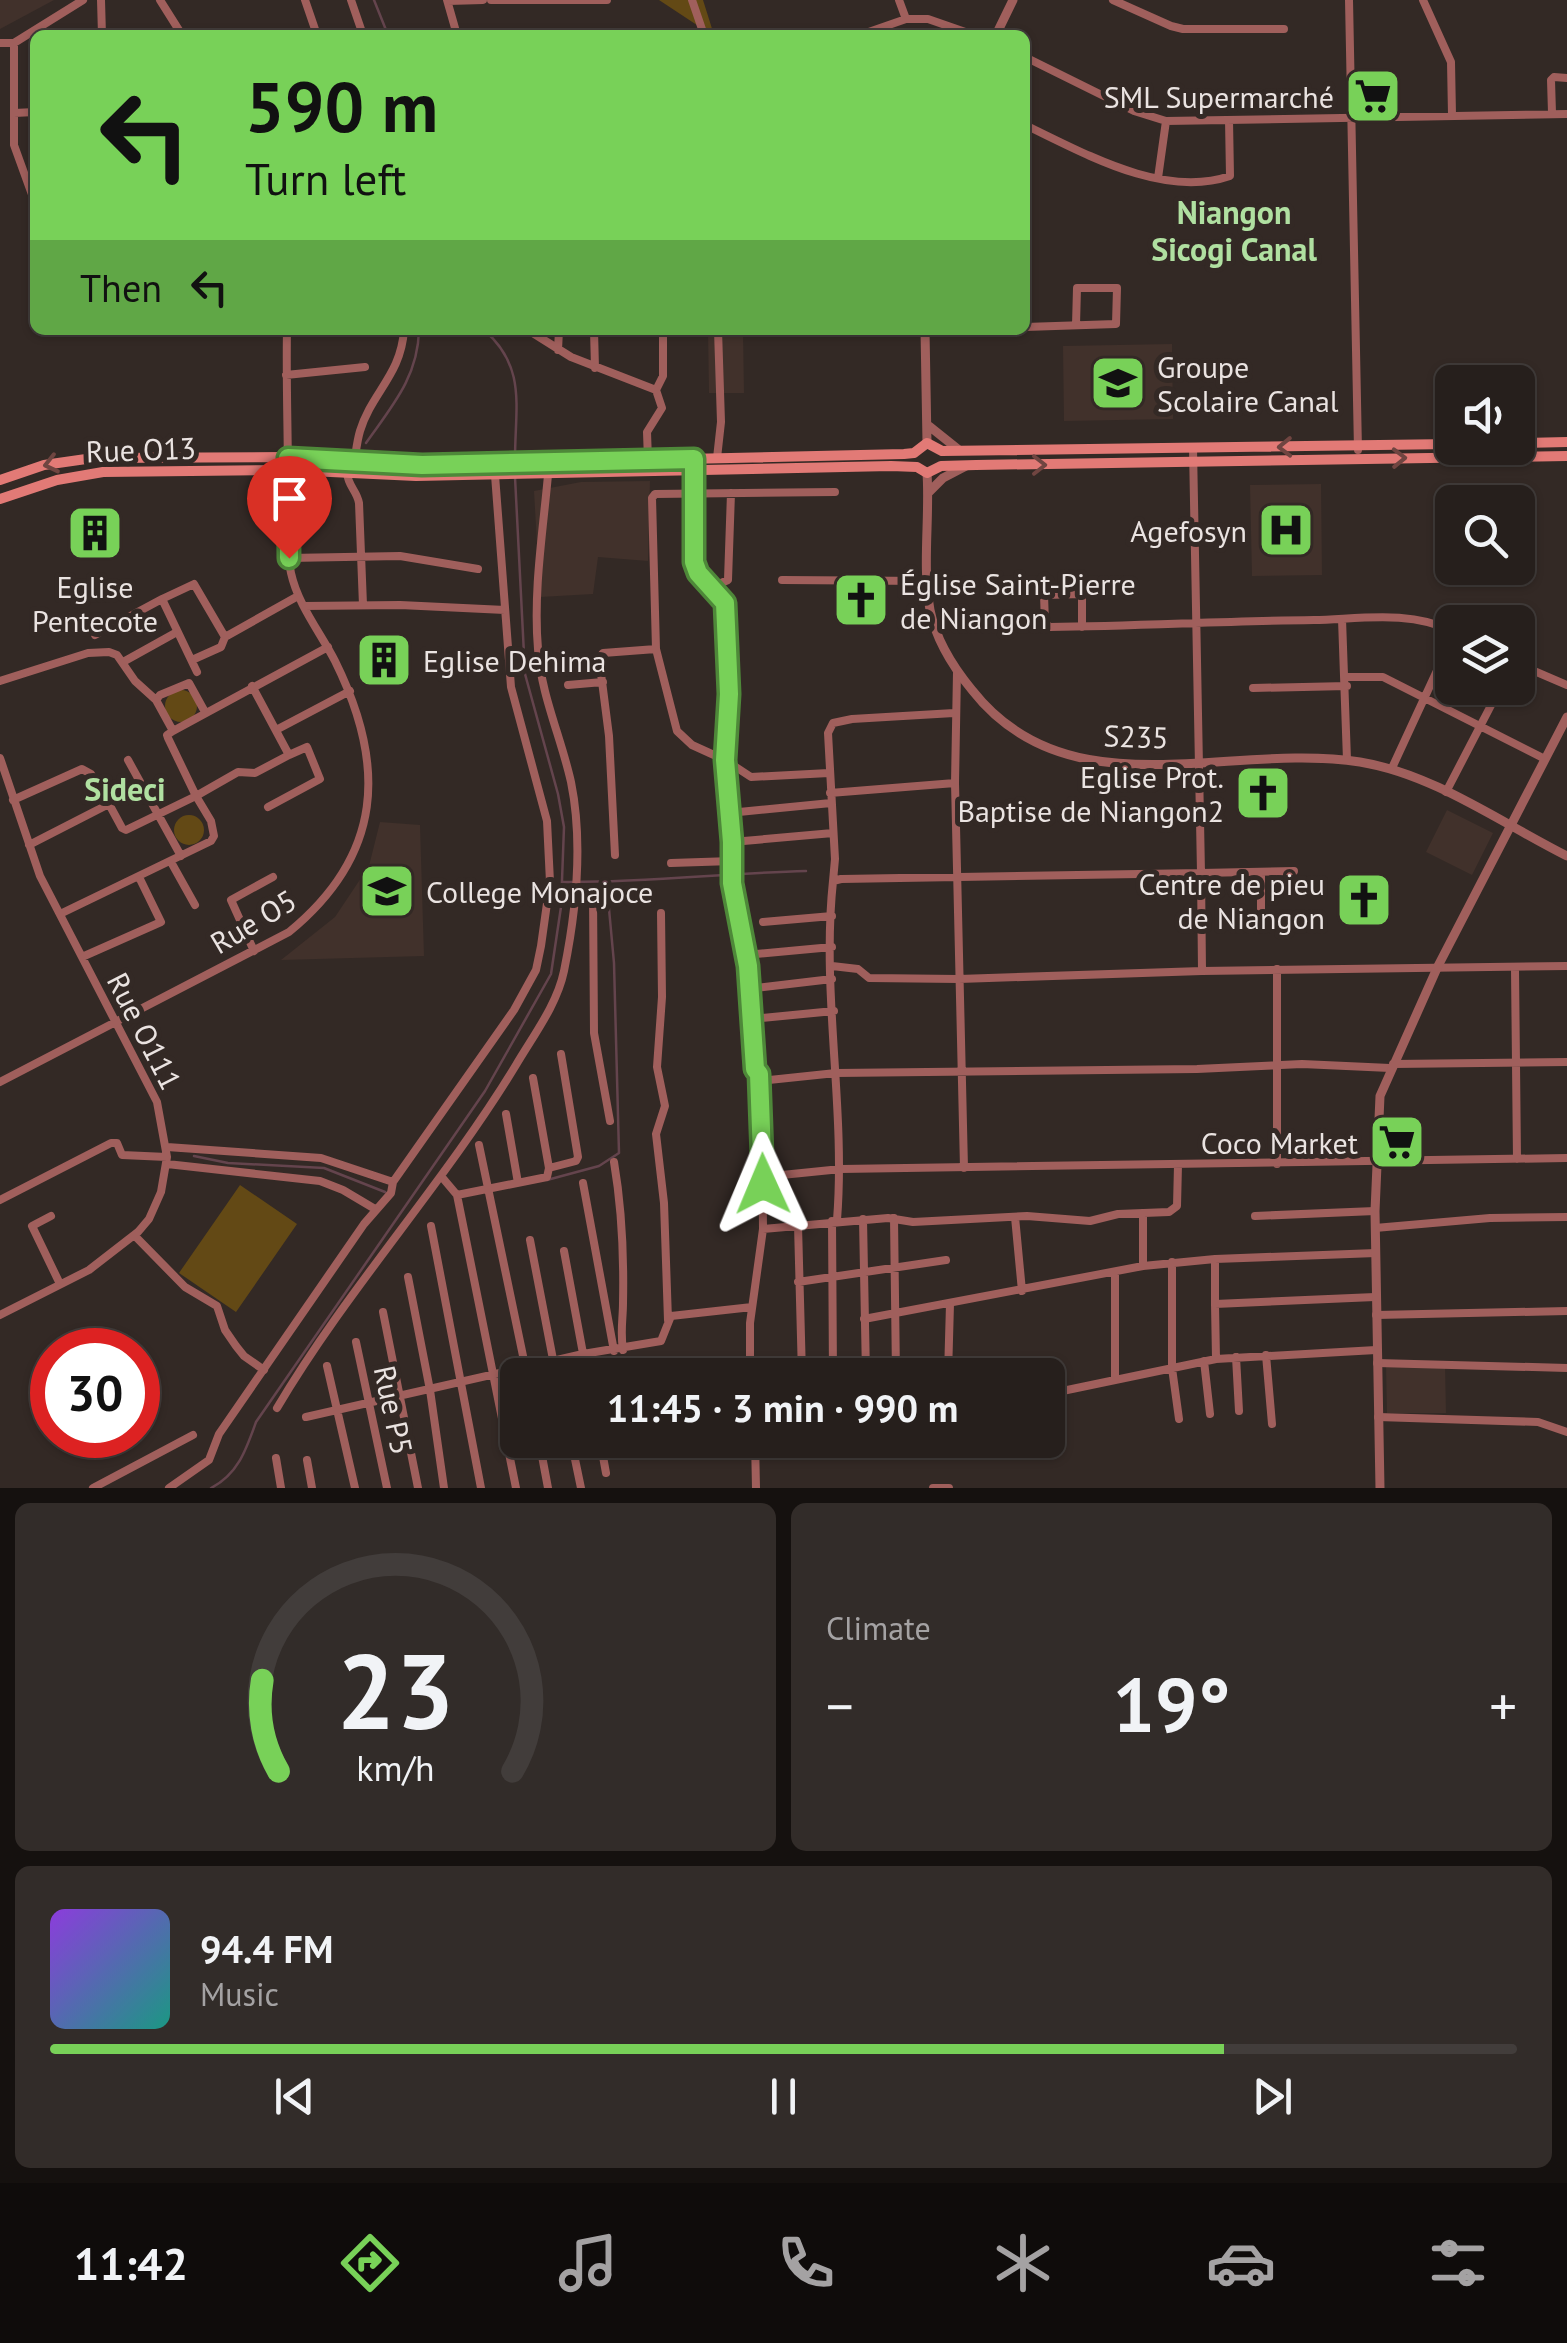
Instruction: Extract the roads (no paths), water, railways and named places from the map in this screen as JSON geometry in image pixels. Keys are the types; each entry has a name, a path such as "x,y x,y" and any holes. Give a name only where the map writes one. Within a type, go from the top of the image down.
{"main road":[{"path":"1535,443 1567,442"},
{"path":"527,469 548,474 694,464 717,458 914,453 927,443 942,451 1435,444"},
{"path":"942,451 942,466"},
{"path":"914,453 922,470"},
{"path":"350,468 502,471 648,460 922,470 968,465 1567,456"},
{"name":"Rue O13","path":"0,480 57,462 92,458 288,458 350,468"},
{"name":"Rue O13","path":"0,499 90,473 350,468"}],"street":[{"path":"35,30 83,0"},
{"path":"102,0 102,30"},
{"path":"160,0 179,30"},
{"path":"304,0 315,30"},
{"path":"351,0 361,30"},
{"path":"456,30 448,0 483,0"},
{"path":"491,0 606,0"},
{"path":"692,0 702,30"},
{"path":"900,0 906,19"},
{"path":"998,30 1012,0"},
{"path":"1113,0 1170,26 1284,28"},
{"path":"1349,0 1358,458"},
{"path":"1423,0 1451,62 1452,115"},
{"path":"874,30 906,19 928,19 960,30"},
{"path":"0,43 14,43 30,33"},
{"path":"14,43 14,146 30,190"},
{"path":"1030,59 1134,111 1166,120 1567,114"},
{"path":"1552,112 1551,80 1567,78"},
{"path":"14,114 30,112"},
{"path":"1158,178 1166,120"},
{"path":"1030,128 1122,170 1192,180 1230,176 1228,120"},
{"path":"0,146 14,146"},
{"path":"1030,327 1116,324 1117,288 1077,288 1076,325"},
{"name":"Rue O5","path":"0,1082 289,932 317,909 356,851 366,813 368,785 362,733 350,691 298,596 289,558 287,335"},
{"path":"363,605 358,498 349,487 350,468 360,430 396,368 404,335"},
{"path":"536,335 594,368 656,390"},
{"path":"558,350 559,335"},
{"path":"594,335 594,368"},
{"path":"648,460 647,432 662,408 656,390 663,376 663,335"},
{"path":"717,458 722,422 718,335"},
{"path":"925,335 927,443"},
{"path":"286,374 365,367"},
{"path":"928,423 960,451"},
{"path":"1193,448 1202,970"},
{"path":"694,464 694,562 698,573 725,603 729,694 725,760 732,870 746,955 755,1069 760,1081 763,1229 752,1307 750,1358"},
{"path":"928,493 950,473 968,465"},
{"path":"798,468 798,491"},
{"name":"S235","path":"922,470 928,493 928,581 934,624 957,672 986,709 1012,730 1058,751 1112,765 1347,760 1392,768 1567,856"},
{"path":"168,1488 210,1460 219,1434 374,1209 390,1193 393,1182 514,1010 536,970 550,882 547,821 512,687 504,610 502,471"},
{"path":"277,1408 340,1312 442,1176 504,1084 560,985 573,894 576,831 572,784 548,705 537,647 548,474"},
{"path":"829,772 751,777 692,745 677,731 656,649 652,496 835,492"},
{"path":"712,587 728,580 731,493"},
{"path":"289,558 400,556 478,569"},
{"path":"782,580 928,581"},
{"path":"94,635 194,584 225,637"},
{"path":"1082,627 1082,594 1044,595 1046,626 1082,627 1342,619 1410,619 1435,624"},
{"path":"192,660 221,647 225,637 298,596"},
{"path":"162,599 197,672"},
{"path":"304,606 504,610"},
{"path":"1342,619 1347,760"},
{"path":"123,662 178,632"},
{"path":"60,914 211,841 214,836 210,821 167,734 328,647"},
{"path":"615,855 599,658 603,653 656,649"},
{"path":"0,681 88,652 109,652 123,662 135,681 156,700 172,731"},
{"path":"1535,671 1567,685"},
{"path":"957,672 955,784 964,1168"},
{"path":"1392,768 1435,673"},
{"path":"1252,688 1384,678 1546,758"},
{"path":"568,685 603,682"},
{"path":"156,700 189,683 205,712"},
{"path":"252,686 288,755"},
{"path":"276,730 350,691"},
{"path":"1446,792 1491,705"},
{"path":"833,1358 831,1278 841,1169 832,979 834,834 828,733 836,720 954,713"},
{"path":"1380,1488 1375,1164 1380,1096 1438,966 1567,717"},
{"path":"13,800 82,769 91,774 124,830 238,772 255,773 307,747 319,782 268,808"},
{"name":"Rue O111","path":"0,758 29,846 60,914 157,1102 167,1156"},
{"path":"128,760 181,856"},
{"path":"730,813 955,784"},
{"path":"29,846 109,804"},
{"path":"732,842 834,834"},
{"path":"171,862 195,905"},
{"path":"671,863 732,870"},
{"path":"832,882 841,878 1294,870"},
{"path":"1261,872 1261,919"},
{"path":"254,951 231,900 274,877"},
{"path":"82,956 161,922 139,878"},
{"path":"573,894 619,892"},
{"path":"593,894 594,1033 610,1121"},
{"path":"566,1358 662,1342 668,1320 664,1202 656,1134 666,1106 658,1066 661,913"},
{"path":"763,922 832,916"},
{"path":"746,955 832,948"},
{"path":"832,966 858,968 864,976 876,979 1567,966"},
{"path":"1276,1164 1277,969"},
{"path":"1515,969 1516,1159"},
{"path":"748,988 832,979"},
{"path":"752,1019 834,1011"},
{"path":"549,1168 576,1161 578,1157 560,1054"},
{"path":"760,1081 836,1073 1567,1062"},
{"path":"457,1195 547,1177 549,1168 533,1078"},
{"path":"506,1114 518,1183"},
{"path":"0,1200 112,1142 122,1155 320,1158 393,1182"},
{"path":"479,1145 523,1358"},
{"path":"167,1156 320,1181 374,1209"},
{"path":"0,1315 102,1261 134,1235 156,1203 167,1156"},
{"path":"762,1176 841,1169 1375,1164 1567,1158"},
{"path":"614,1162 623,1218 624,1307 618,1350"},
{"path":"763,1229 834,1220 894,1218 913,1222 1015,1217 1090,1221 1118,1214 1175,1210 1178,1165"},
{"path":"442,1176 457,1195 516,1488"},
{"path":"583,1183 618,1350"},
{"path":"1255,1216 1375,1211"},
{"path":"1142,1213 1143,1266"},
{"path":"51,1216 32,1226 60,1284"},
{"path":"1015,1217 1022,1292"},
{"path":"1375,1228 1490,1218 1567,1217"},
{"path":"894,1218 896,1358"},
{"path":"863,1219 865,1358"},
{"path":"798,1225 801,1358"},
{"path":"431,1226 481,1488"},
{"path":"134,1235 185,1287 216,1306 236,1346 264,1370"},
{"path":"530,1240 552,1358"},
{"path":"564,1251 584,1358"},
{"path":"864,1319 1172,1262 1376,1253"},
{"path":"1215,1259 1216,1359"},
{"path":"798,1282 946,1260"},
{"path":"1172,1262 1172,1368 1179,1419"},
{"path":"1115,1273 1115,1379"},
{"path":"408,1278 444,1488"},
{"path":"1215,1304 1376,1297"},
{"path":"948,1358 950,1304"},
{"path":"668,1320 678,1315 752,1307"},
{"path":"382,1312 418,1488"},
{"path":"1376,1314 1567,1312"},
{"name":"Rue P5","path":"356,1342 387,1488"},
{"path":"1065,1390 1216,1359 1376,1350"},
{"path":"1266,1355 1272,1424"},
{"path":"1236,1358 1239,1411"},
{"path":"1204,1362 1210,1414"},
{"path":"1376,1363 1567,1368"},
{"path":"326,1366 355,1488"},
{"path":"306,1417 500,1375"},
{"path":"1378,1417 1538,1422 1567,1432"},
{"path":"93,1488 193,1435"},
{"path":"276,1458 281,1488"},
{"path":"542,1458 548,1488"},
{"path":"575,1458 581,1488"},
{"path":"603,1458 606,1473"},
{"path":"756,1458 756,1488"},
{"path":"308,1460 312,1488"},
{"path":"933,1488 948,1488"}],"waterway":[{"path":"374,0 386,30"},
{"path":"366,443 409,377 419,335"},
{"path":"489,335 513,373 517,405 515,459"},
{"path":"211,1488 234,1468 256,1422 485,1091 551,974 561,907 564,827 525,674 515,477"},
{"path":"563,882 806,871"},
{"path":"547,1180 599,1166 619,1153 614,963 608,898"},
{"path":"194,1156 228,1163 324,1168 385,1192"}],"place":[{"name":"SML Supermarché","path":"1373,96"},
{"name":"Groupe Scolaire Canal","path":"1118,383"},
{"name":"Agefosyn","path":"1286,530"},
{"name":"Eglise Pentecote","path":"95,533"},
{"name":"Église Saint-Pierre de Niangon","path":"861,600"},
{"name":"Eglise Dehima","path":"384,660"},
{"name":"Eglise Prot. Baptise de Niangon2","path":"1263,793"},
{"name":"College Monajoce","path":"387,891"},
{"name":"Centre de pieu de Niangon","path":"1364,900"},
{"name":"Coco Market","path":"1397,1142"}],"district":[{"name":"Niangon Sicogi Canal","path":"1234,230"},
{"name":"Sideci","path":"125,789"}]}
